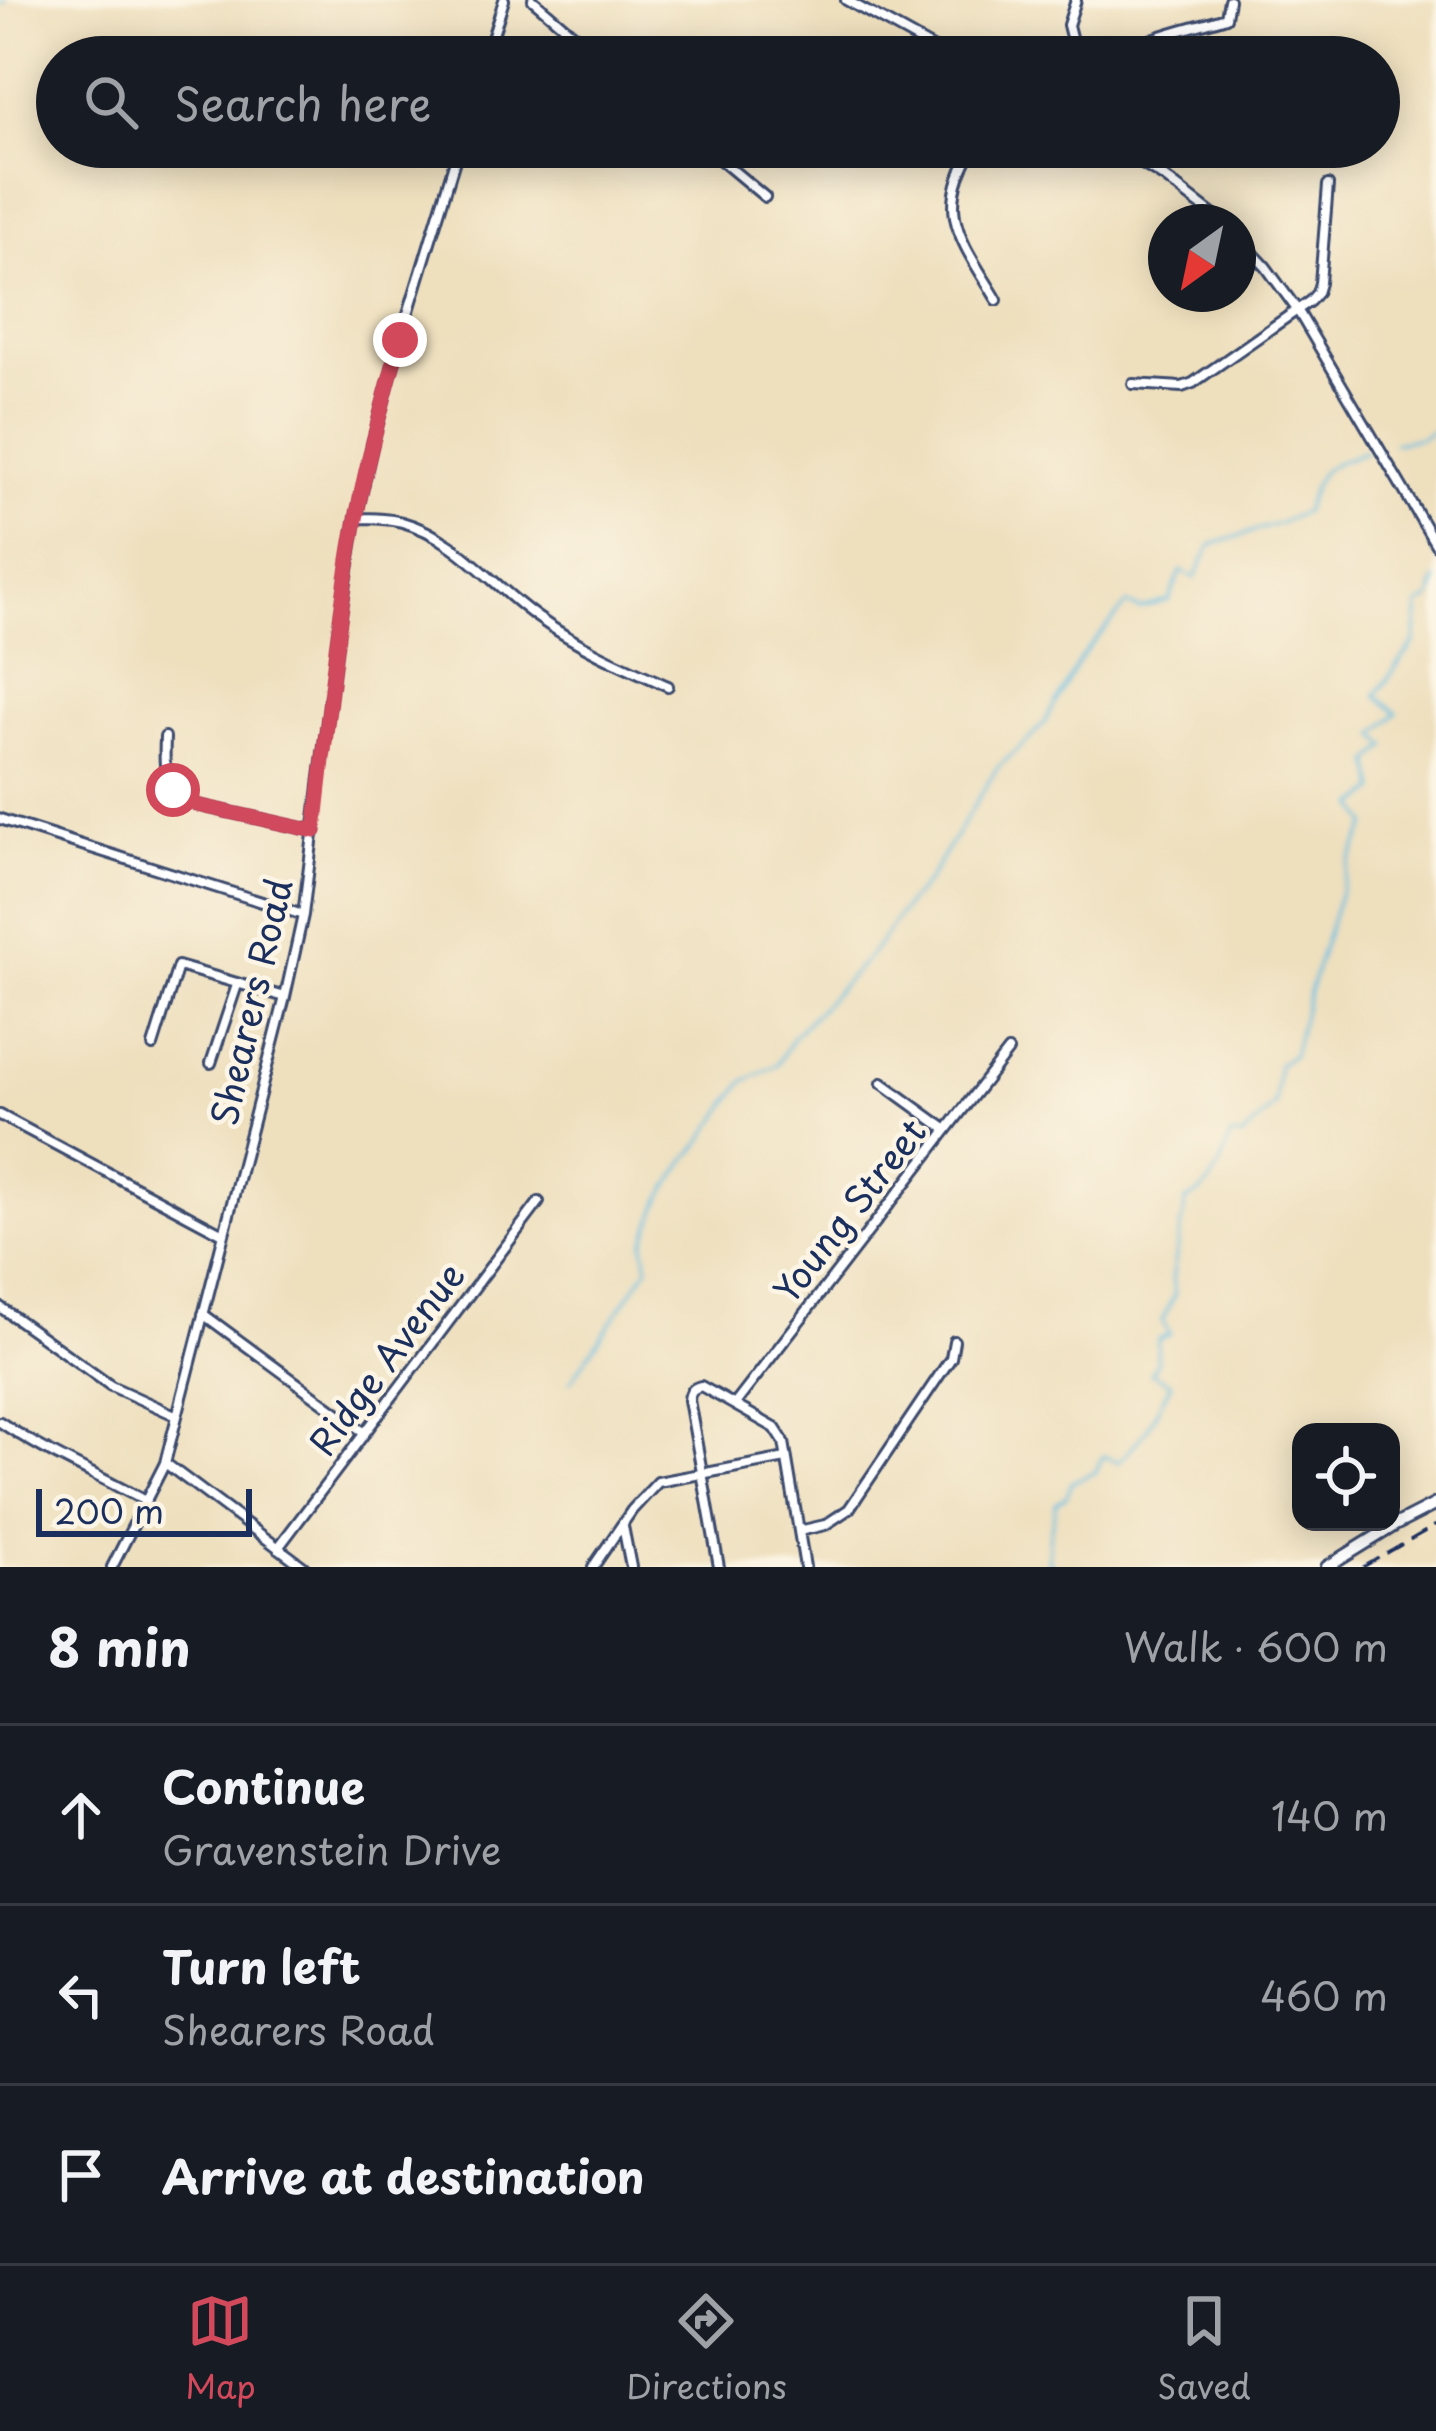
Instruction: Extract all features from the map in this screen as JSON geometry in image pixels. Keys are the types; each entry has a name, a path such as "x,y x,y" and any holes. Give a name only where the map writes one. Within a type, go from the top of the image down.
{"main road":[{"path":"1327,1567 1436,1504"}],"street":[{"path":"493,36 504,0"},
{"path":"533,0 575,36"},
{"path":"846,0 911,36"},
{"path":"1071,36 1068,25 1076,0"},
{"path":"1163,36 1226,17 1229,0"},
{"name":"Shearers Road","path":"114,1566 164,1463 285,997 303,915 356,518 404,326 453,168"},
{"path":"730,168 764,196"},
{"path":"961,168 952,195 956,226 997,300"},
{"path":"1149,168 1199,204"},
{"path":"1133,384 1193,383 1317,293 1328,184"},
{"path":"1256,256 1298,311 1436,545"},
{"path":"356,518 401,521 423,530 453,548 537,618 579,644 668,686"},
{"path":"165,736 166,777 184,799 315,831"},
{"path":"0,819 303,915"},
{"path":"153,1046 178,966 285,997"},
{"path":"211,1063 236,985"},
{"name":"Young Street","path":"735,1404 1008,1051"},
{"path":"882,1083 947,1130"},
{"path":"0,1115 224,1234"},
{"name":"Ridge Avenue","path":"278,1548 539,1202"},
{"path":"0,1307 111,1386 177,1416"},
{"path":"203,1314 365,1433"},
{"path":"799,1531 837,1520 849,1509 952,1358 954,1341"},
{"path":"719,1567 690,1393 701,1386 775,1428 784,1442 805,1567"},
{"path":"0,1422 49,1453 145,1501"},
{"path":"593,1567 658,1482 787,1458"},
{"path":"164,1463 304,1567"},
{"path":"622,1525 632,1567"}],"waterway":[{"path":"0,5 5,0"},
{"path":"0,43 0,51"},
{"path":"1394,443 1421,438 1436,429"},
{"path":"570,1382 648,1268 644,1243 661,1199 687,1159 743,1082 777,1065 793,1037 873,952 928,881 997,768 1044,723 1081,657 1127,604 1140,609 1169,600 1181,571 1195,578 1211,545 1304,511 1324,470 1365,452"},
{"path":"1055,1567 1048,1561 1056,1503 1066,1497 1072,1482 1095,1472 1103,1456 1119,1462 1146,1431 1171,1383 1151,1373 1157,1362 1158,1339 1170,1334 1162,1321 1175,1293 1172,1279 1186,1201 1210,1182 1231,1136 1243,1137 1275,1105 1278,1064 1293,1055 1349,863 1368,824 1357,806 1377,790 1371,762 1387,746 1376,734 1397,713 1376,695 1415,642 1419,605 1431,598 1436,580"}],"railway":[{"path":"1363,1567 1436,1525"}],"route":[{"path":"173,790 197,805 315,831 356,518 400,340"}]}
